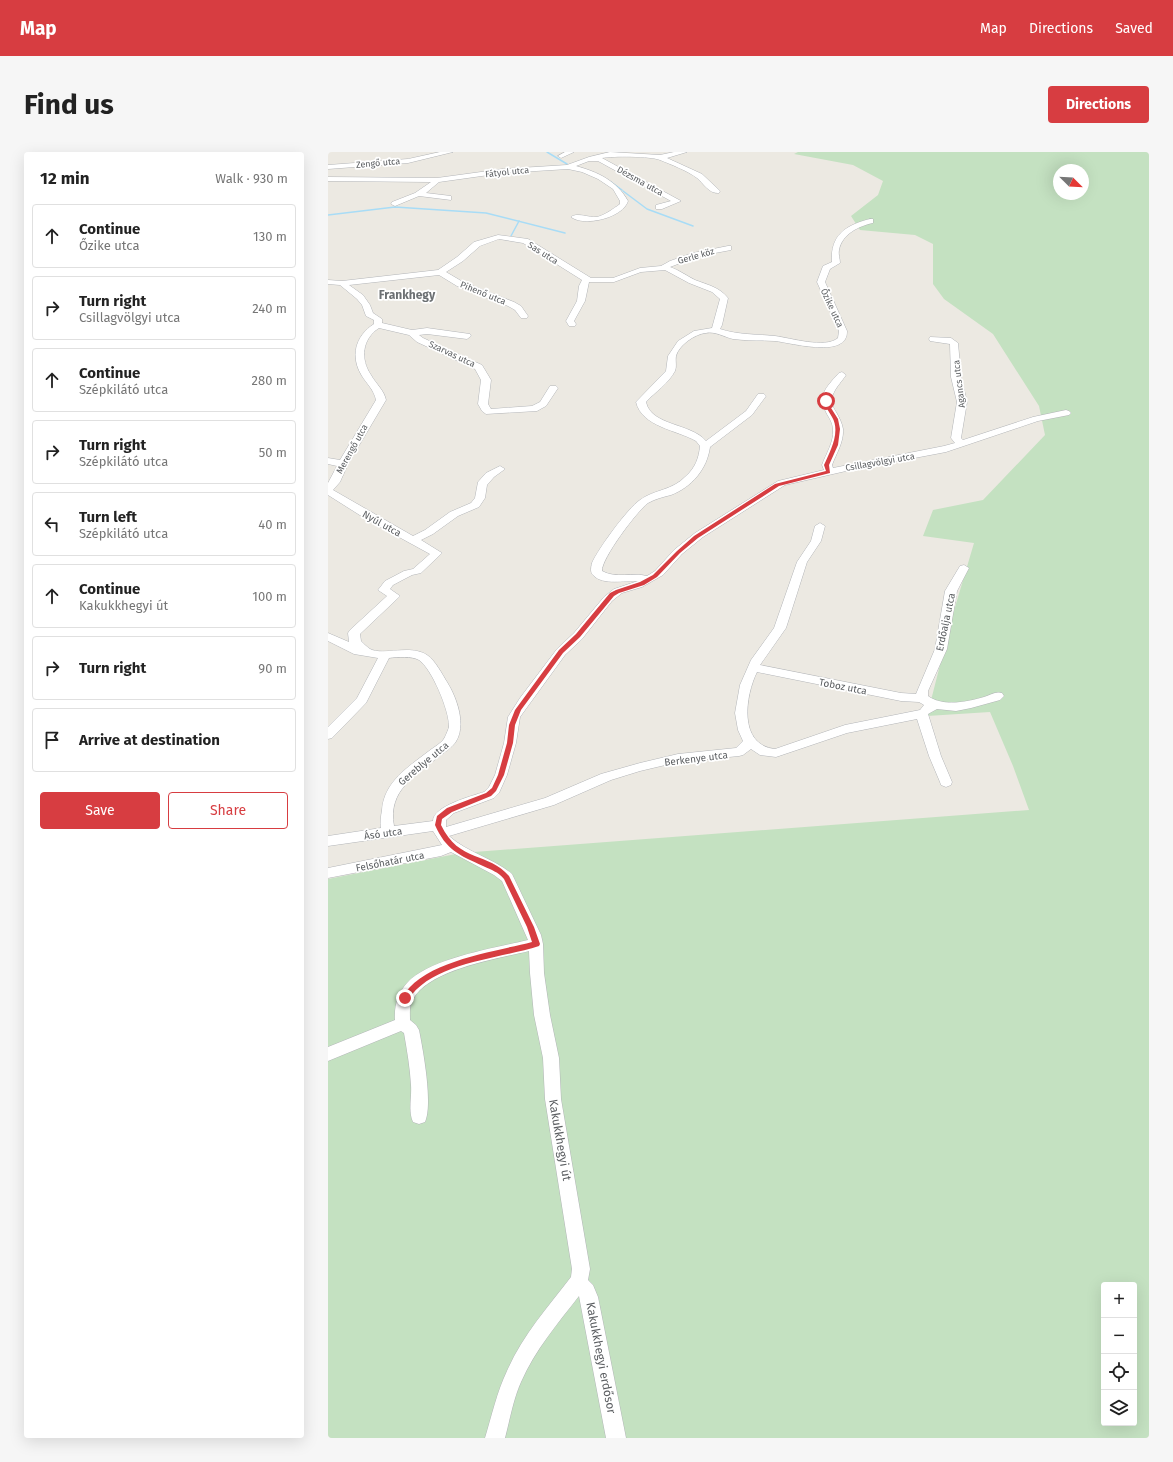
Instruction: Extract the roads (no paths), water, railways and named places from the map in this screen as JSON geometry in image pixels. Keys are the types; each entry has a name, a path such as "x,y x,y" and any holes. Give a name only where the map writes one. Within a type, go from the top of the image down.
{"street":[{"name":"Zengő utca","path":"328,167 408,161 450,152"},
{"path":"561,156 571,152"},
{"name":"Fátyol utca","path":"328,179 437,180 503,171 568,167 583,161 610,154 660,157 684,152"},
{"path":"660,157 694,173 716,191"},
{"name":"Dézsma utca","path":"583,161 599,159 678,201 659,207"},
{"path":"568,167 594,174 608,183 622,196 624,201 623,205 595,220 575,217"},
{"path":"395,204 418,194 433,185 437,180"},
{"path":"418,194 448,198"},
{"name":"Őzike utca","path":"715,330 734,336 771,338 816,344 829,344 841,341 843,338 843,331 821,282 826,268 836,263 835,250 840,239 855,225 870,220"},
{"name":"Sas utca","path":"342,283 440,272 460,259 477,244 498,237 525,241 587,279 600,281 614,280 640,270 666,268"},
{"name":"Gerle köz","path":"666,268 665,266 679,259 718,249 728,248"},
{"path":"666,268 687,279 715,290 724,298 718,325 715,330 700,331 685,339 673,353 672,366 669,373 645,398 641,405 643,411 650,416 693,434 701,440 705,446"},
{"name":"Pihenő utca","path":"440,272 460,284 511,304 518,308 524,316"},
{"path":"572,324 570,321 571,315 583,297 583,284 587,279"},
{"path":"328,282 342,283 360,298 366,305 369,314 378,319 378,325"},
{"name":"Szarvas utca","path":"378,325 412,333 420,340 479,367 486,380 483,404 485,409 489,412 534,409 543,404 553,388"},
{"name":"Merengő utca","path":"328,491 335,482 343,464 368,420 380,404 381,397 365,374 359,351 366,334 378,325"},
{"path":"412,333 426,331 467,336"},
{"name":"Agancs utca","path":"933,338 951,341 954,343 956,377 962,402 962,412 956,438 961,445"},
{"path":"829,472 827,465 836,445 838,429 836,419 826,405 826,397 842,375"},
{"path":"649,580 637,577 604,577 597,573 597,564 635,509 649,499 679,487 693,476 701,466 705,446 748,413 760,396"},
{"name":"Csillagvölgyi utca","path":"440,829 439,818 443,814 455,807 489,795 494,790 501,775 510,743 514,716 561,652 578,636 612,595 649,580 659,573 678,552 692,540 769,489 782,483 829,472 933,452 961,445 1036,419 1066,413"},
{"path":"328,461 343,464"},
{"path":"414,540 429,532 454,514 475,505 480,498 482,484 500,469"},
{"name":"Nyúl utca","path":"328,491 342,498 359,511 414,540 435,555 417,571 408,573 389,583 384,590 394,596 354,633 355,642 368,652"},
{"path":"820,526 816,541 802,562 780,628 753,667 744,685 741,717 744,730 749,741 764,752 776,753 845,729 922,714"},
{"name":"Erdőalja utca","path":"927,702 922,691 936,664 941,649 951,591 964,568"},
{"name":"Gereblye utca","path":"328,637 345,646 368,652 385,655 407,653 424,658 442,684 449,698 455,726 450,741 407,775 395,787 389,800 387,824 389,832"},
{"path":"328,735 362,700 385,655"},
{"name":"Toboz utca","path":"753,667 900,698 958,707 990,700 998,696"},
{"path":"927,702 922,714 935,756 946,782"},
{"name":"Berkenye utca","path":"440,829 549,802 606,776 678,758 739,752 746,747 749,741"},
{"path":"440,829 456,850"},
{"name":"Ásó utca","path":"328,841 389,832 440,829"},
{"name":"Felsőhatár utca","path":"328,873 442,851 456,850"},
{"name":"Kakukkhegyi út","path":"456,850 492,866 504,874 530,927 536,944 537,973 542,1015 552,1058 553,1099 581,1269 578,1283"},
{"path":"419,1117 419,1085 416,1056 411,1030 403,1023 402,1010 405,998 411,988 444,967 536,944"},
{"path":"328,1054 403,1023"},
{"path":"495,1438 506,1396 524,1356 578,1283"},
{"name":"Kakukkhegyi erdősor","path":"578,1283 587,1291 589,1297 616,1438"}],"waterway":[{"path":"547,152 567,164"},
{"path":"611,182 622,190"},
{"path":"623,191 647,209 693,226"},
{"path":"328,215 395,207 486,213 519,221"},
{"path":"511,236 519,221"},
{"path":"519,221 565,233"}],"district":[{"name":"Frankhegy","path":"407,295"}]}
